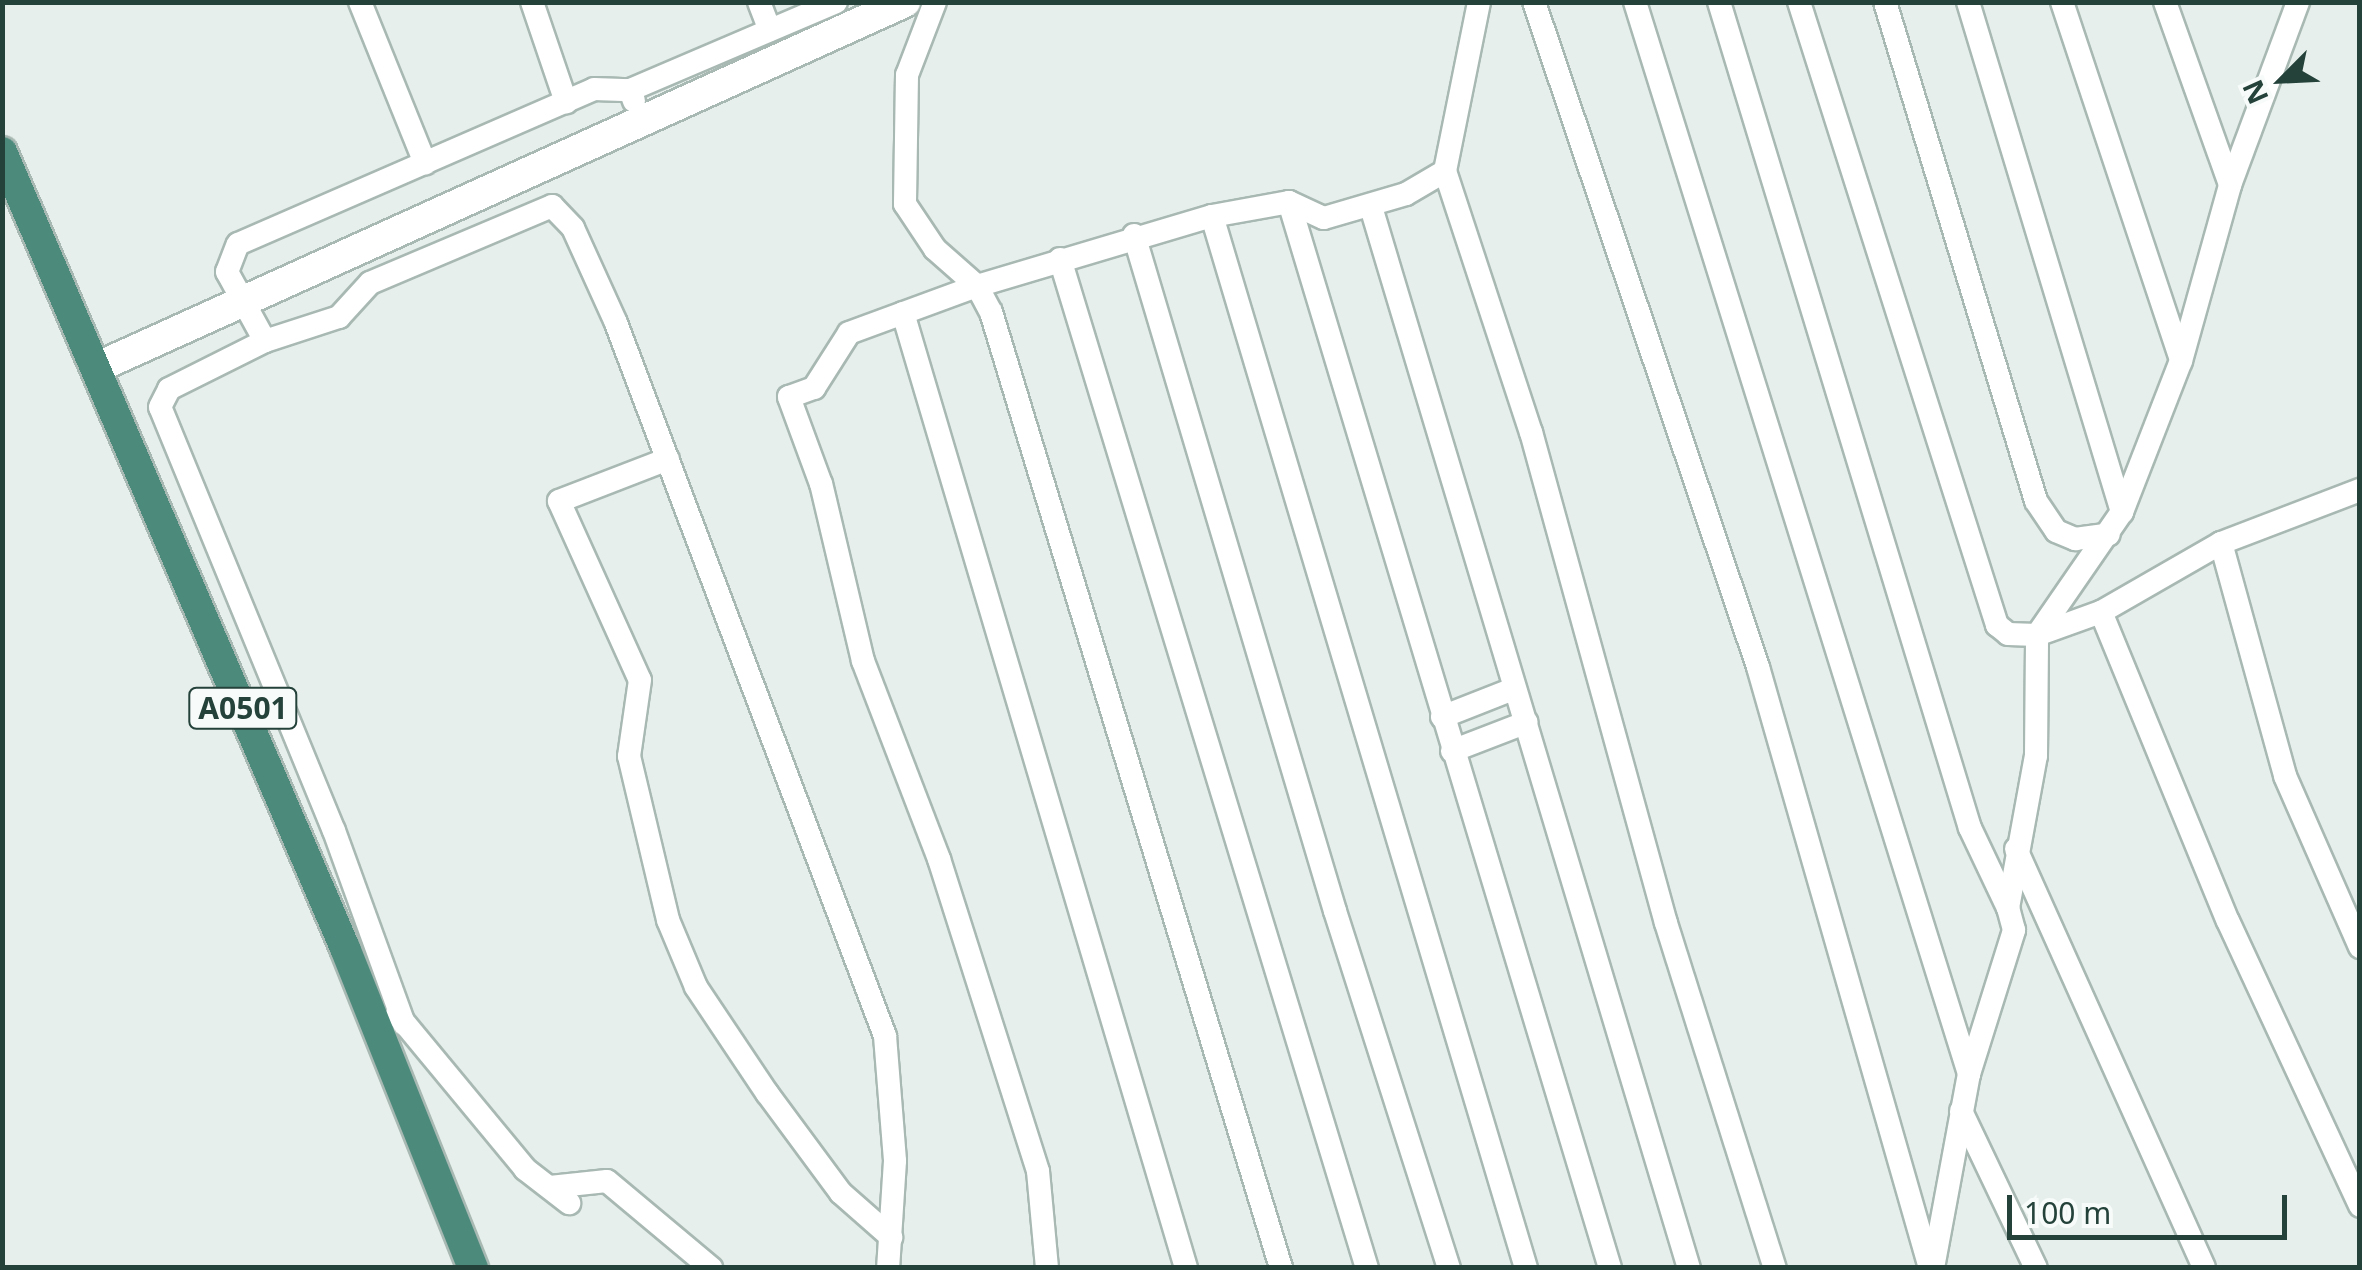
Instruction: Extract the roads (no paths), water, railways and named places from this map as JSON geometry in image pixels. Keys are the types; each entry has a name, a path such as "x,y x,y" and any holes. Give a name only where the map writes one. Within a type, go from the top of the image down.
{"highway":[{"name":"A0501","path":"2,152 98,366 346,948 474,1268"}],"main road":[{"path":"98,366 636,104 905,2"}],"street":[{"path":"360,2 425,163"},
{"path":"532,2 566,102"},
{"path":"760,2 770,30"},
{"path":"265,341 227,272 238,244 594,90 636,104 770,30 836,2"},
{"path":"935,2 907,74 905,204 935,249 977,286 1022,407 1281,1268"},
{"path":"1479,2 1445,171 1531,432 1666,924 1775,1268"},
{"path":"1534,2 1758,667 1932,1268"},
{"path":"1635,2 1969,1074"},
{"path":"1719,2 1970,828 2008,908"},
{"path":"1799,2 1997,625 2008,634 2037,635 2102,612 2221,543 2360,490"},
{"path":"1885,2 2036,501 2056,532 2075,539 2109,534"},
{"path":"1968,2 2122,512"},
{"path":"2062,2 2181,361"},
{"path":"2165,2 2230,185"},
{"path":"1932,1268 1969,1074 2010,949 2008,908 2036,756 2037,635 2122,512 2181,361 2230,185 2298,2"},
{"path":"1047,1268 1038,1171 939,858 863,660 820,484 789,398 814,388 849,333 977,286 1134,236 1212,216 1289,202 1324,218 1370,207 1445,171"},
{"path":"1289,202 1610,1268"},
{"path":"404,1024 325,808 160,407 169,389 265,341 317,328 340,317 370,283 552,206 573,228 589,260 885,1036 894,1161 888,1268"},
{"path":"1370,207 1407,311 1513,689 1527,722 1689,1268"},
{"path":"1212,216 1526,1268"},
{"path":"1134,236 1329,892 1449,1268"},
{"path":"1060,259 1367,1268"},
{"path":"903,314 1186,1268"},
{"path":"134,452 174,448"},
{"path":"668,459 559,502 640,680 629,756 668,920 696,986 767,1092 841,1193 891,1237"},
{"path":"2221,543 2285,776 2360,948"},
{"path":"2102,612 2228,921 2360,1206"},
{"path":"227,670 262,657"},
{"path":"1442,716 1513,689"},
{"path":"1452,751 1527,722"},
{"path":"291,821 325,808"},
{"path":"2016,849 2204,1268"},
{"path":"346,948 525,1169 569,1202"},
{"path":"1961,1111 2036,1268"},
{"path":"550,1187 606,1181 711,1268"}]}
